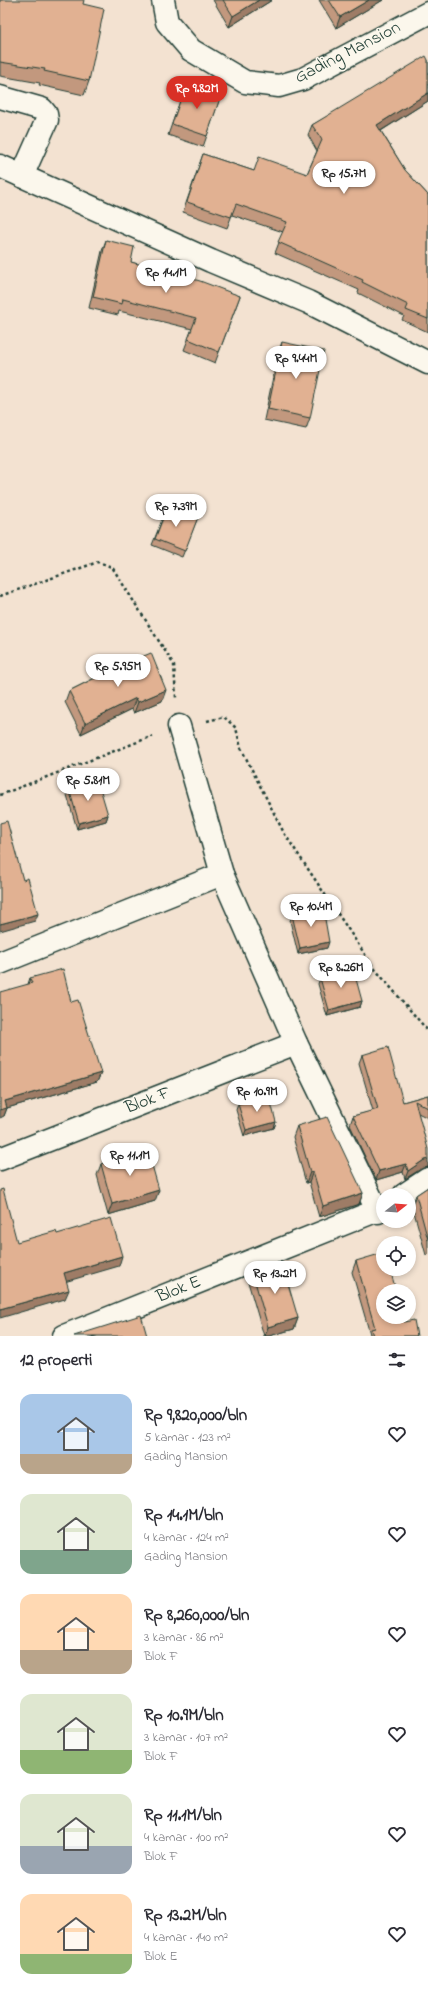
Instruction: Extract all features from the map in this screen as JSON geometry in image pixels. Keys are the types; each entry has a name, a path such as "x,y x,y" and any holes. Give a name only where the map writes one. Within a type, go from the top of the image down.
{"street":[{"name":"Gading Mansion","path":"163,0 167,22 191,50 245,82 279,86 303,79 428,13"},
{"path":"0,97 42,109 46,114 47,120 22,176"},
{"path":"0,166 211,261 308,302 428,363"},
{"path":"179,726 222,874 296,1043 376,1202"},
{"path":"0,963 222,874"},
{"name":"Blok F","path":"0,1159 296,1043"},
{"path":"414,1188 428,1179"},
{"name":"Blok E","path":"64,1336 376,1212"}],"path":[{"path":"0,596 98,562 112,567 174,665 179,726"},
{"path":"0,795 179,726 224,717 236,728 241,748 284,832 374,968 428,1031"}],"building":[{"path":"0,0 84,0 83,4 104,9 89,81 44,71 45,69 0,62"},
{"path":"223,0 259,0 233,16"},
{"path":"329,0 369,0 340,17"},
{"path":"426,56 428,60 428,93 377,125 405,170 428,195 428,319 406,310 408,305 362,282 363,280 278,242 287,222 236,204 231,217 187,202 203,154 254,171 259,157 307,174 322,140 312,125"},
{"path":"186,84 221,95 207,136 172,124"},
{"path":"106,240 134,247 131,262 200,281 240,296 219,352 188,339 196,318 123,299 122,304 93,297"},
{"path":"282,342 324,351 310,418 268,409"},
{"path":"168,505 198,517 185,551 155,539"},
{"path":"151,653 166,690 138,702 136,698 85,723 69,691 115,668"},
{"path":"98,781 108,815 79,823 69,789"},
{"path":"7,821 23,880 28,878 38,914 0,924 0,823"},
{"path":"323,908 329,942 300,948 292,915"},
{"path":"353,968 362,1001 329,1010 320,978"},
{"path":"63,969 71,1002 78,1000 101,1073 5,1101 7,1108 0,1110 0,992 32,983 30,978"},
{"path":"388,1047 403,1102 428,1095 428,1108 415,1101 428,1149 428,1159 424,1160 408,1171 406,1164 379,1171 353,1116 378,1109 362,1055"},
{"path":"269,1095 276,1122 246,1130 238,1104"},
{"path":"327,1117 363,1193 323,1206 313,1171 310,1172 297,1126"},
{"path":"148,1151 159,1190 112,1204 101,1164"},
{"path":"428,1187 428,1240 416,1195"},
{"path":"3,1189 17,1242 56,1231 57,1234 111,1218 122,1256 64,1273 69,1290 0,1309 0,1190"},
{"path":"376,1255 376,1276 392,1276 394,1284 376,1284 376,1324 415,1324 417,1336 373,1336 371,1329 375,1328 356,1261"},
{"path":"282,1263 298,1318 268,1327 252,1271"},
{"path":"141,1315 147,1336 74,1336"}]}
